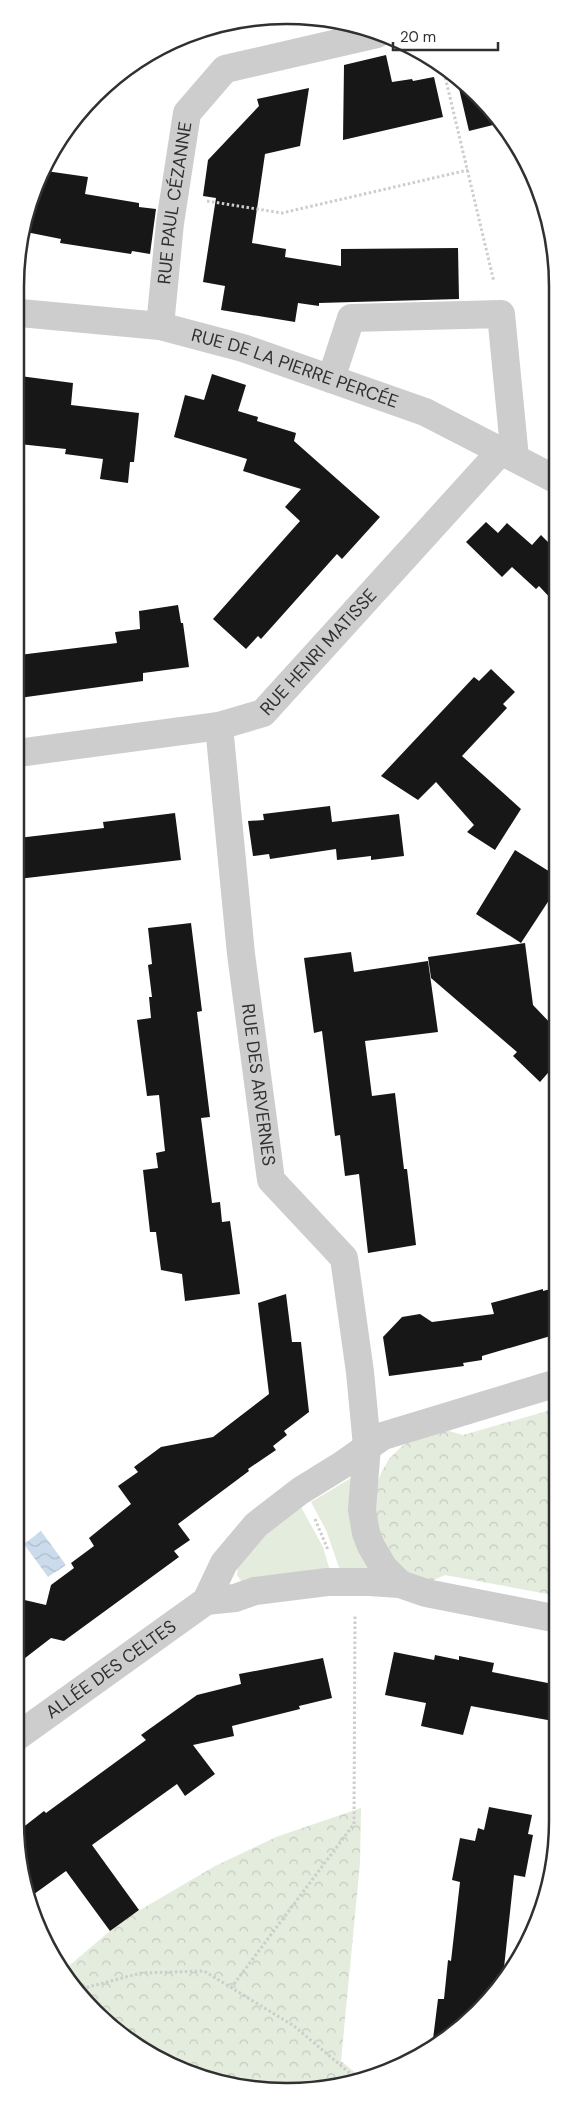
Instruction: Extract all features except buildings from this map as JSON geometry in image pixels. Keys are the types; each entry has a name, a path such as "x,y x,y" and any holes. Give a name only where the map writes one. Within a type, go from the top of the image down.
{"street":[{"name":"RUE PAUL CÉZANNE","path":"160,326 174,196 187,112 225,69 366,36"},
{"name":"RUE DE LA PIERRE PERCÉE","path":"24,313 160,326 243,348 425,412 549,476"},
{"path":"331,378 351,318 502,314 508,455"},
{"name":"RUE HENRI MATISSE","path":"24,752 219,726 263,713 508,455"},
{"name":"RUE DES ARVERNES","path":"219,726 241,954 271,1180 344,1258 360,1372 367,1446"},
{"name":"ALLÉE DES CELTES","path":"24,1732 206,1601 224,1563 256,1524 300,1491 342,1465 367,1446 383,1436 549,1386"},
{"name":"ALLÉE DES CELTES","path":"367,1446 362,1510 366,1533 370,1546 384,1568 400,1584"},
{"name":"ALLÉE DES CELTES","path":"206,1601 236,1598 256,1592 337,1582 400,1584 426,1593 549,1617"}],"path":[{"path":"445,78 502,314"},
{"path":"174,196 282,213 468,170"},
{"path":"232,1988 354,1824 355,1612 337,1582 334,1563 324,1538 300,1491"},
{"path":"84,1988 141,1973 204,1971 294,2026 352,2075"}],"green space":[{"path":"549,1410 549,1594 445,1575 425,1584 398,1568 375,1524 374,1493 381,1473 389,1459 401,1447 415,1438 439,1428 463,1435"},
{"path":"351,1478 373,1570 341,1573 326,1530 311,1502"},
{"path":"301,1507 323,1547 331,1574 242,1582 237,1575 238,1566 267,1531"},
{"path":"361,1808 360,1863 341,2061 356,2074 304,2083 269,2083 235,2078 202,2069 155,2048 127,2029 89,1994 68,1966 123,1920 215,1866 276,1837"}],"water":[{"path":"41,1531 66,1565 48,1577 24,1544"}]}
